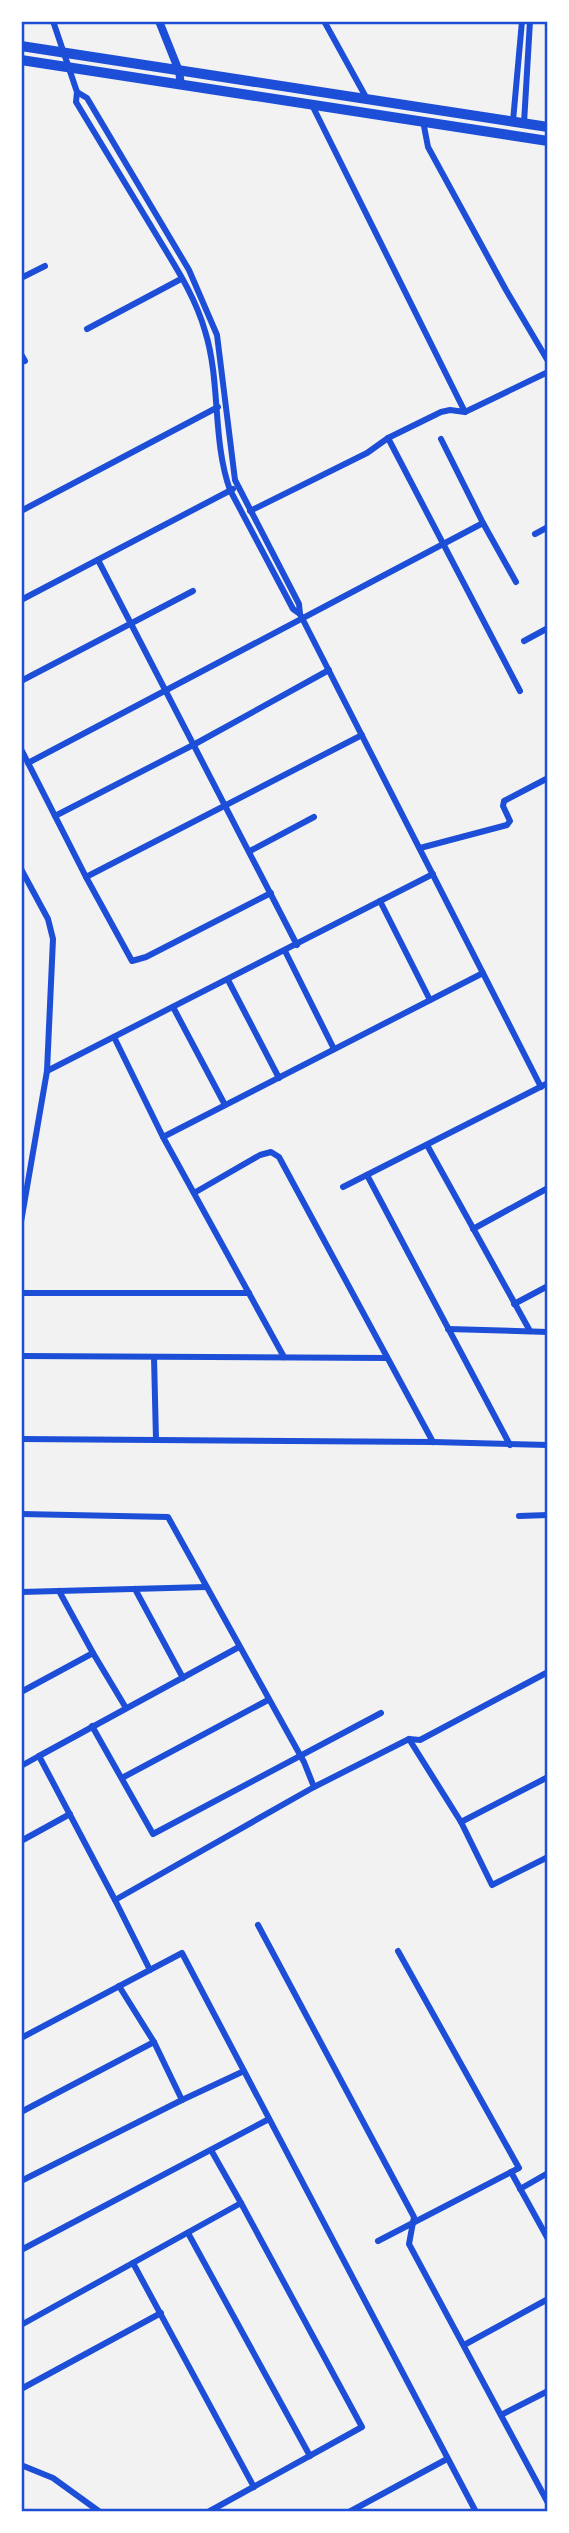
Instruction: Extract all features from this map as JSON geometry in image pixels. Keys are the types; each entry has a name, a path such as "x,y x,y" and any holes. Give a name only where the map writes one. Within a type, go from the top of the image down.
{"main road":[{"path":"159,21 179,71 181,85"},
{"path":"21,46 548,127"},
{"path":"21,60 548,141"}],"street":[{"path":"53,21 77,92 76,102 193,299 206,332 218,407 223,466 287,598 301,616"},
{"path":"324,21 367,99"},
{"path":"519,122 522,21"},
{"path":"519,122 530,21"},
{"path":"77,92 87,98 190,270 201,294 217,335 234,488 250,511 299,604 301,616 483,973 545,1085 343,1187"},
{"path":"312,104 465,412"},
{"path":"423,121 428,147 548,361"},
{"path":"21,278 45,266"},
{"path":"87,329 181,279"},
{"path":"250,511 367,453 388,438 441,412 465,412 548,372"},
{"path":"21,511 218,407"},
{"path":"388,438 520,691"},
{"path":"441,439 516,582"},
{"path":"21,600 234,488"},
{"path":"28,763 301,616 483,523"},
{"path":"535,534 548,527"},
{"path":"98,560 297,944"},
{"path":"21,681 193,591"},
{"path":"524,641 548,628"},
{"path":"55,816 195,744 329,670"},
{"path":"86,877 362,735"},
{"path":"21,749 132,961 146,957 271,893"},
{"path":"420,848 507,825 510,821 503,806 504,801 548,778"},
{"path":"250,850 314,817"},
{"path":"21,869 48,919 53,939 47,1071 21,1222"},
{"path":"47,1071 433,874"},
{"path":"380,901 430,1000"},
{"path":"285,951 334,1049"},
{"path":"163,1138 483,973"},
{"path":"228,980 279,1077"},
{"path":"173,1007 225,1105"},
{"path":"114,1037 163,1138 284,1357"},
{"path":"427,1145 530,1331"},
{"path":"194,1193 260,1155 271,1152 279,1157 433,1442"},
{"path":"367,1175 510,1445"},
{"path":"473,1229 548,1188"},
{"path":"514,1304 548,1286"},
{"path":"21,1293 248,1293"},
{"path":"448,1329 548,1332"},
{"path":"21,1356 387,1358"},
{"path":"154,1357 156,1440"},
{"path":"21,1439 433,1442 548,1446"},
{"path":"21,1514 169,1517 300,1756 314,1787"},
{"path":"519,1516 548,1515"},
{"path":"21,1592 206,1587"},
{"path":"135,1589 183,1678"},
{"path":"59,1591 126,1708"},
{"path":"21,1766 239,1647"},
{"path":"21,1680 23,1691 93,1653"},
{"path":"115,1900 314,1787 410,1739 419,1740 548,1672"},
{"path":"122,1778 268,1700"},
{"path":"92,1726 153,1834 381,1713"},
{"path":"410,1739 461,1822 492,1885 548,1857"},
{"path":"39,1756 150,1970"},
{"path":"461,1822 548,1777"},
{"path":"21,1841 70,1814"},
{"path":"258,1925 414,2217 409,2244 548,2503"},
{"path":"379,2241 519,2168 398,1951"},
{"path":"21,2038 182,1953 476,2512"},
{"path":"119,1986 154,2042 182,2100"},
{"path":"21,2112 154,2042"},
{"path":"21,2180 244,2071"},
{"path":"21,2250 269,2119"},
{"path":"208,2512 362,2427 211,2150"},
{"path":"511,2172 548,2239"},
{"path":"520,2189 548,2173"},
{"path":"21,2325 241,2203"},
{"path":"188,2233 310,2456"},
{"path":"133,2263 254,2487"},
{"path":"464,2346 548,2299"},
{"path":"21,2389 162,2313"},
{"path":"501,2415 548,2391"},
{"path":"349,2512 447,2459"},
{"path":"21,2465 52,2478 100,2512"}]}
